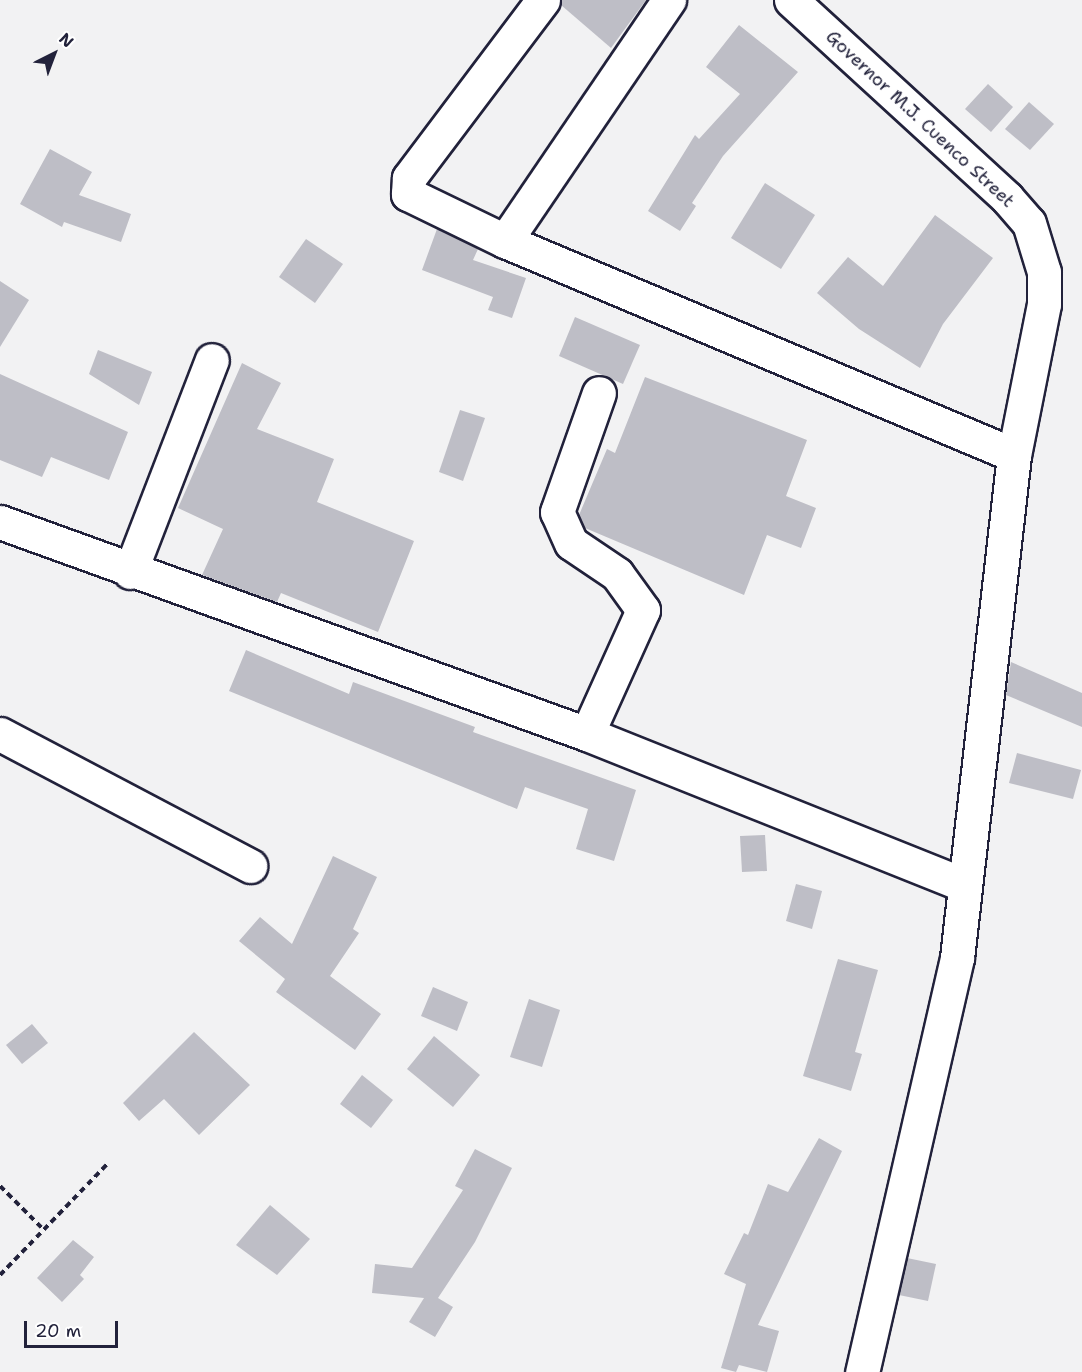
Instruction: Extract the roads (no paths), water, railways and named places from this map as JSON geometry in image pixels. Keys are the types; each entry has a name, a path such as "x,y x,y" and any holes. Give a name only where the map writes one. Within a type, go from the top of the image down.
{"street":[{"path":"543,0 410,178 408,194 505,241 1014,455 957,958 862,1372"},
{"path":"505,241 669,0"},
{"name":"Governor M.J. Cuenco Street","path":"791,0 1007,198 1029,223 1040,246 1044,304 1014,455"},
{"path":"130,572 212,360"},
{"path":"587,734 643,610 617,574 571,543 557,512 599,393"},
{"path":"0,522 130,572 587,734 964,885"},
{"path":"0,734 250,866"}]}
